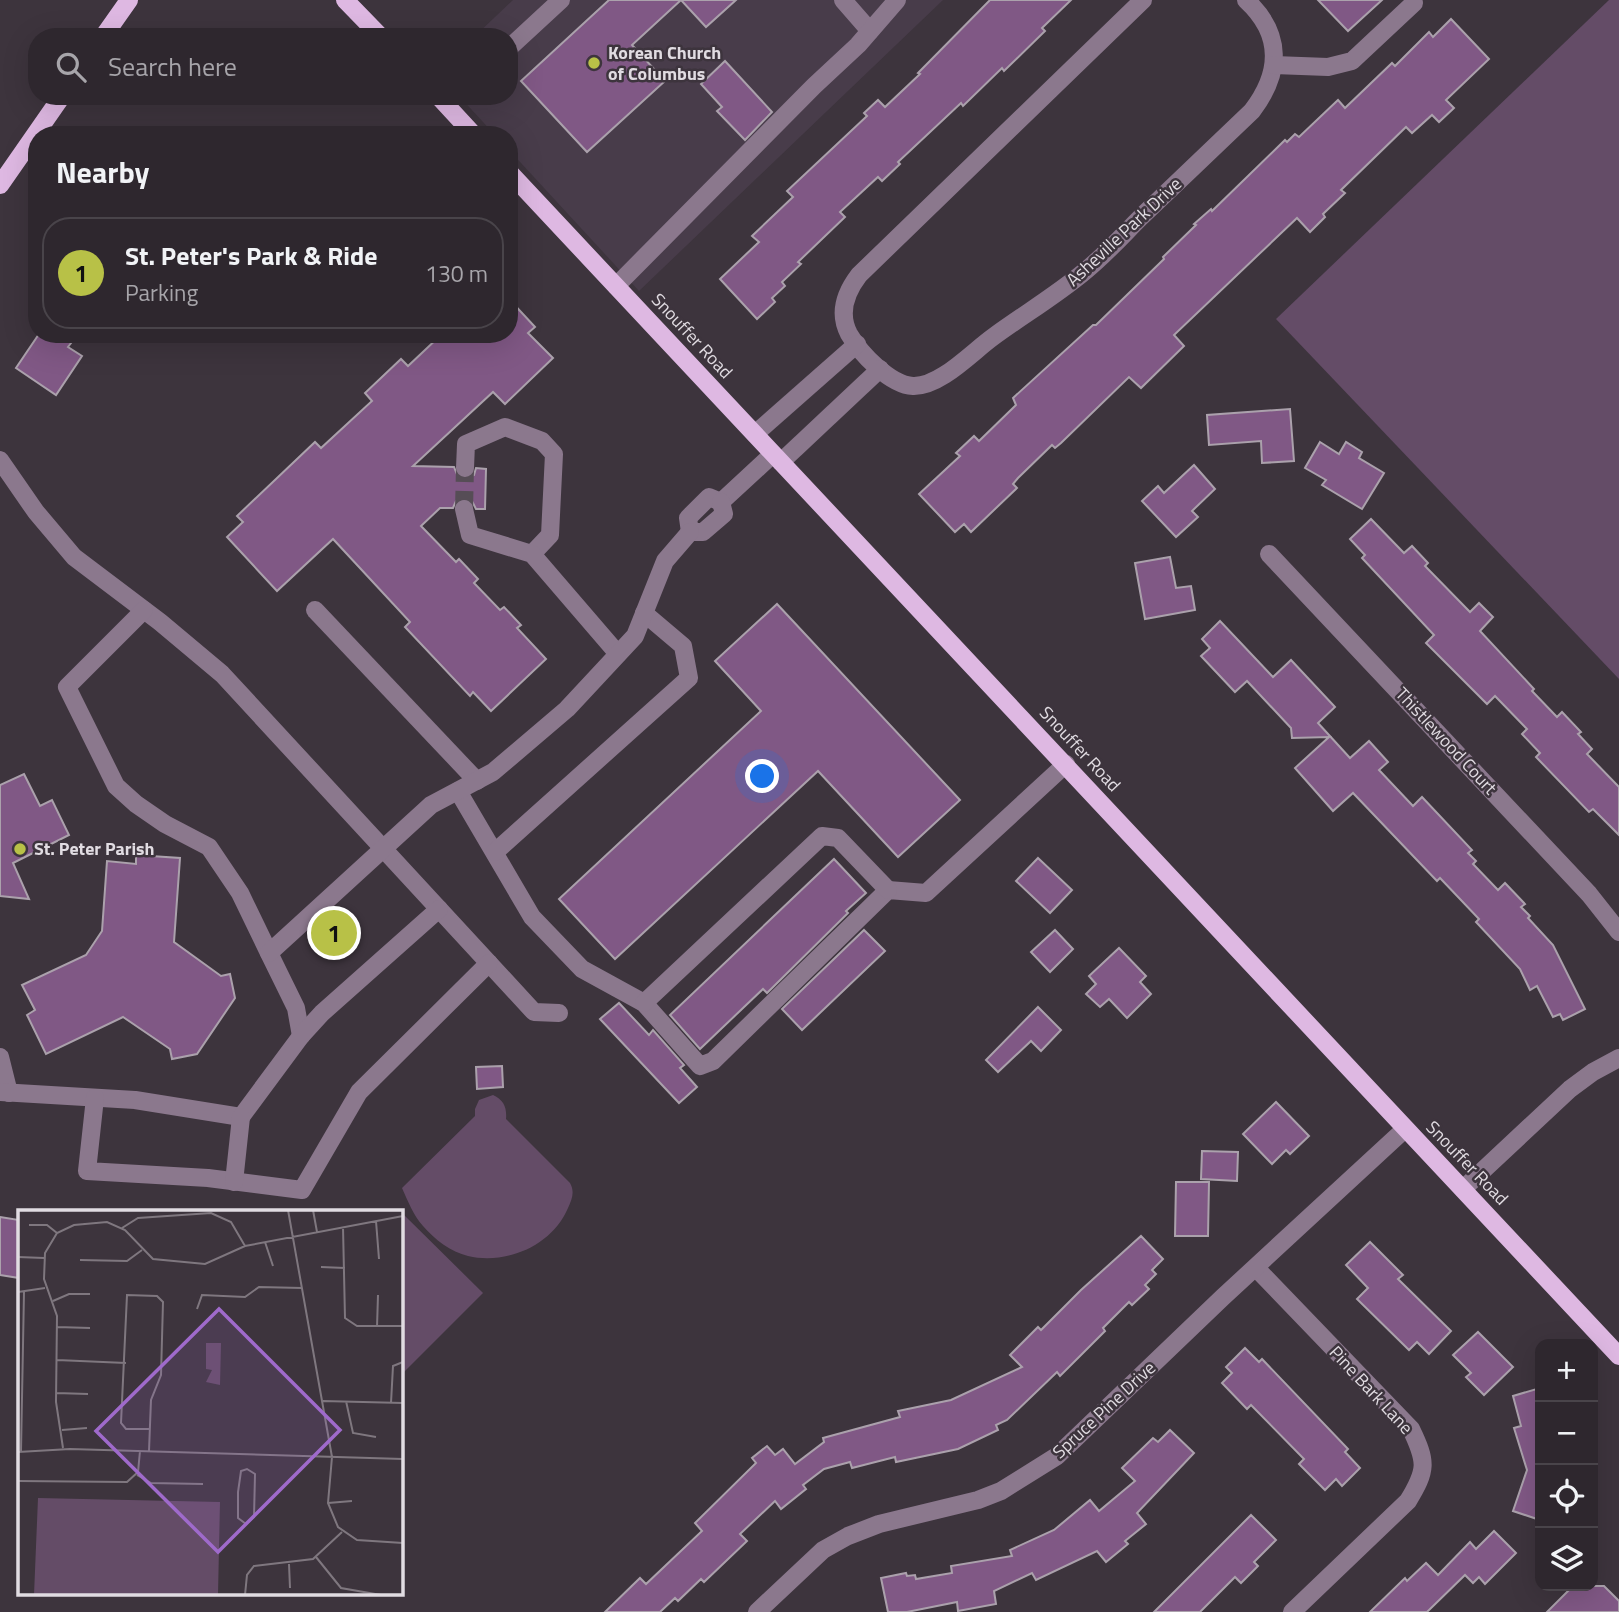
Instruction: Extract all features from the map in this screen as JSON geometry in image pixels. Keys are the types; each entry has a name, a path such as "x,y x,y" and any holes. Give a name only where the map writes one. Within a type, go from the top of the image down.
{"main road":[{"path":"109,28 129,0"},
{"path":"345,0 372,28"},
{"path":"41,126 56,105"},
{"path":"452,105 467,126"},
{"path":"0,185 28,145"},
{"name":"Snouffer Road","path":"518,182 1619,1356"}],"street":[{"path":"518,40 561,0"},
{"path":"843,0 870,31"},
{"name":"Asheville Park Drive","path":"1143,0 859,275 846,296 843,309 849,333 880,369 901,384 927,384 950,371 1085,271 1252,111 1271,80 1275,65"},
{"path":"1246,0 1267,28 1273,43 1275,65 1328,67 1352,61 1414,3"},
{"path":"616,286 870,31 895,1"},
{"path":"755,434 857,344"},
{"path":"269,953 431,805 494,772 567,709 635,636 665,561 690,532 688,518 709,498 721,502 778,458 880,369"},
{"path":"465,468 466,444 505,427 542,441 554,454 550,535 532,554"},
{"path":"0,460 36,512 74,557 222,674 534,1012 559,1013"},
{"path":"464,509 470,535 532,554 618,654"},
{"name":"Thistlewood Court","path":"1269,554 1590,894 1619,932"},
{"path":"144,610 67,687 116,786 165,824 209,847 240,893 296,1008 302,1036"},
{"path":"315,610 477,781"},
{"path":"495,852 689,678 682,646 644,612"},
{"path":"644,1003 822,836 838,838 888,890 926,893 1066,764"},
{"path":"458,791 533,917 582,969 644,1003 700,1066 713,1060 888,890"},
{"path":"234,1182 242,1117 302,1036 322,1013 439,909"},
{"path":"94,1098 87,1171 302,1190 359,1092 489,962"},
{"path":"0,1057 4,1093 135,1100 242,1117"},
{"path":"1463,1189 1570,1089 1619,1058"},
{"name":"Spruce Pine Drive","path":"757,1612 823,1550 848,1536 879,1524 978,1500 1001,1491 1057,1456 1405,1129"},
{"name":"Pine Bark Lane","path":"1256,1268 1411,1429 1423,1452 1424,1467 1421,1479 1408,1501 1292,1612"}],"shaded area":[{"path":"513,0 943,0 639,291 518,160 518,126 487,126 467,105 518,105 518,28 483,28"},
{"path":"1609,0 1619,0 1619,679 1276,319"},
{"path":"493,1095 504,1105 506,1119 570,1183 573,1192 561,1221 539,1242 512,1255 483,1258 455,1251 432,1236 416,1217 402,1188 475,1116 479,1100"},
{"path":"402,1213 483,1293 402,1374"}],"building":[{"name":"Korean Church of Columbus","path":"609,0 681,0 632,45 665,81 587,152 521,81"},
{"path":"681,0 736,0 706,27"},
{"path":"990,0 1071,0 1042,28 1045,31 1004,71 1002,68 963,106 961,103 898,162 900,164 882,181 878,177 840,212 845,217 798,262 801,264 782,282 785,286 772,298 775,302 757,319 720,279 759,242 752,236 793,197 787,191 867,116 864,113 878,100 885,107"},
{"path":"1318,0 1382,0 1348,31"},
{"path":"1451,19 1489,59 1446,100 1454,108 1439,122 1432,115 1412,133 1406,127 1341,190 1345,193 1323,214 1325,217 1310,232 1297,218 1174,335 1184,346 1141,388 1129,377 1061,443 1055,448 1052,445 1018,478 1013,484 1017,488 971,532 964,524 955,532 919,494 960,456 956,453 974,436 979,441 1016,405 1013,398 1096,325 1164,259 1196,225 1194,224 1211,209 1212,211 1285,140 1287,142 1295,134 1299,137 1338,100 1345,108 1392,63 1395,66 1429,32 1433,37"},
{"path":"725,61 772,112 745,140 717,111 722,107 701,84"},
{"path":"518,309 535,327 528,333 553,358 505,404 493,392 413,466 454,467 458,477 465,479 474,475 476,468 486,469 485,509 476,509 472,501 461,498 453,508 440,508 421,526 456,562 459,559 478,579 474,583 500,610 504,607 521,625 517,628 546,659 491,711 473,692 470,696 405,627 410,622 333,539 277,591 227,537 243,522 237,516 315,442 321,448 372,401 365,393 401,359 408,366 432,343 518,343"},
{"path":"33,343 71,343 68,347 82,356 56,395 16,368"},
{"path":"1290,409 1294,461 1262,463 1261,441 1209,445 1207,415"},
{"path":"1320,442 1339,454 1346,442 1362,452 1359,458 1384,473 1362,509 1322,485 1326,480 1305,468"},
{"path":"1194,465 1215,489 1192,511 1198,517 1176,537 1142,501 1158,486 1164,493"},
{"path":"1371,519 1404,553 1412,546 1428,563 1425,566 1470,612 1479,603 1493,617 1480,631 1557,717 1562,712 1581,732 1578,734 1592,749 1587,754 1619,787 1619,835 1593,809 1589,812 1536,757 1540,753 1522,734 1527,729 1495,696 1487,704 1426,643 1434,635 1362,558 1365,555 1350,539"},
{"path":"1170,557 1176,588 1191,586 1195,610 1145,619 1135,563"},
{"path":"777,604 960,800 898,857 818,771 615,959 559,899 761,711 715,661"},
{"path":"1220,621 1273,677 1291,660 1335,707 1318,723 1350,758 1369,741 1388,762 1379,770 1413,806 1422,797 1472,850 1468,853 1476,861 1473,864 1498,890 1505,883 1525,904 1521,907 1553,945 1585,1009 1563,1020 1560,1014 1553,1017 1537,986 1530,990 1520,969 1476,922 1479,919 1440,878 1437,881 1353,793 1333,811 1295,768 1329,737 1292,738 1291,728 1247,681 1235,692 1201,656 1210,648 1202,639"},
{"name":"St. Peter Parish","path":"24,774 40,806 52,800 69,835 13,863 29,899 0,896 0,785"},
{"path":"136,855 180,858 174,942 221,976 230,974 235,998 197,1054 172,1059 170,1049 123,1017 46,1054 27,1015 35,1010 22,985 86,955 102,931 107,861 136,864"},
{"path":"1038,858 1072,890 1050,913 1016,881"},
{"path":"834,859 866,893 767,993 763,989 700,1049 670,1015"},
{"path":"864,930 885,951 802,1030 782,1009"},
{"path":"1055,930 1073,949 1050,972 1031,952"},
{"path":"1119,948 1146,976 1140,982 1151,994 1127,1018 1109,999 1100,1007 1086,994 1096,984 1089,976"},
{"path":"619,1003 649,1035 653,1030 684,1065 680,1068 697,1087 679,1103 600,1019"},
{"path":"1038,1007 1061,1030 1041,1051 1031,1041 998,1072 986,1060"},
{"path":"502,1066 503,1087 477,1089 476,1067"},
{"path":"1276,1102 1309,1136 1290,1154 1286,1150 1272,1164 1243,1134"},
{"path":"1202,1151 1238,1152 1237,1181 1201,1179"},
{"path":"1176,1182 1209,1182 1208,1236 1175,1236"},
{"path":"0,1217 18,1220 18,1278 0,1275"},
{"path":"1141,1236 1163,1259 1152,1270 1156,1274 1145,1285 1149,1289 1132,1305 1129,1302 1103,1328 1105,1331 1060,1376 1057,1372 1007,1420 996,1425 998,1430 958,1449 896,1462 895,1457 852,1468 850,1462 824,1469 803,1485 806,1489 781,1509 775,1501 740,1534 747,1541 704,1582 701,1579 678,1601 675,1598 660,1612 605,1612 640,1578 646,1584 702,1531 695,1523 756,1463 752,1458 767,1446 775,1455 783,1449 795,1464 824,1442 823,1438 900,1417 898,1411 951,1400 1022,1367 1010,1355 1038,1327 1041,1330"},
{"path":"1370,1242 1403,1275 1398,1279 1451,1331 1429,1354 1417,1342 1409,1350 1357,1299 1368,1288 1346,1265"},
{"path":"1478,1332 1513,1367 1484,1395 1466,1377 1471,1373 1453,1355"},
{"path":"1245,1348 1259,1362 1262,1359 1348,1449 1345,1452 1360,1468 1342,1486 1336,1479 1325,1490 1299,1464 1304,1459 1251,1405 1247,1409 1222,1383 1232,1373 1226,1367"},
{"path":"1535,1389 1535,1518 1513,1511 1527,1470 1514,1428 1521,1426 1513,1396"},
{"path":"1170,1430 1194,1453 1137,1513 1146,1524 1125,1541 1128,1544 1106,1562 1097,1551 1036,1580 1032,1573 994,1591 996,1604 958,1611 957,1602 907,1612 888,1612 881,1578 906,1573 907,1576 915,1575 916,1579 952,1573 951,1566 1012,1556 1010,1550 1054,1530 1090,1500 1099,1511 1135,1481 1122,1468 1153,1438 1158,1442"},
{"path":"1251,1515 1276,1540 1254,1562 1258,1566 1241,1583 1235,1577 1200,1612 1154,1612"},
{"path":"1494,1531 1516,1553 1485,1584 1479,1577 1473,1583 1465,1575 1427,1612 1370,1612 1405,1578 1407,1581 1426,1563 1438,1575 1470,1542 1476,1549"},
{"path":"1598,1586 1604,1586 1619,1601 1619,1612 1547,1612 1568,1591 1598,1591"}],"tunnel":[{"path":"464,509 465,468"}],"place":[{"name":"Korean Church of Columbus","path":"594,63"},
{"name":"St. Peter Parish","path":"20,849"},
{"name":"St. Peter's Park & Ride","path":"334,933"}]}
